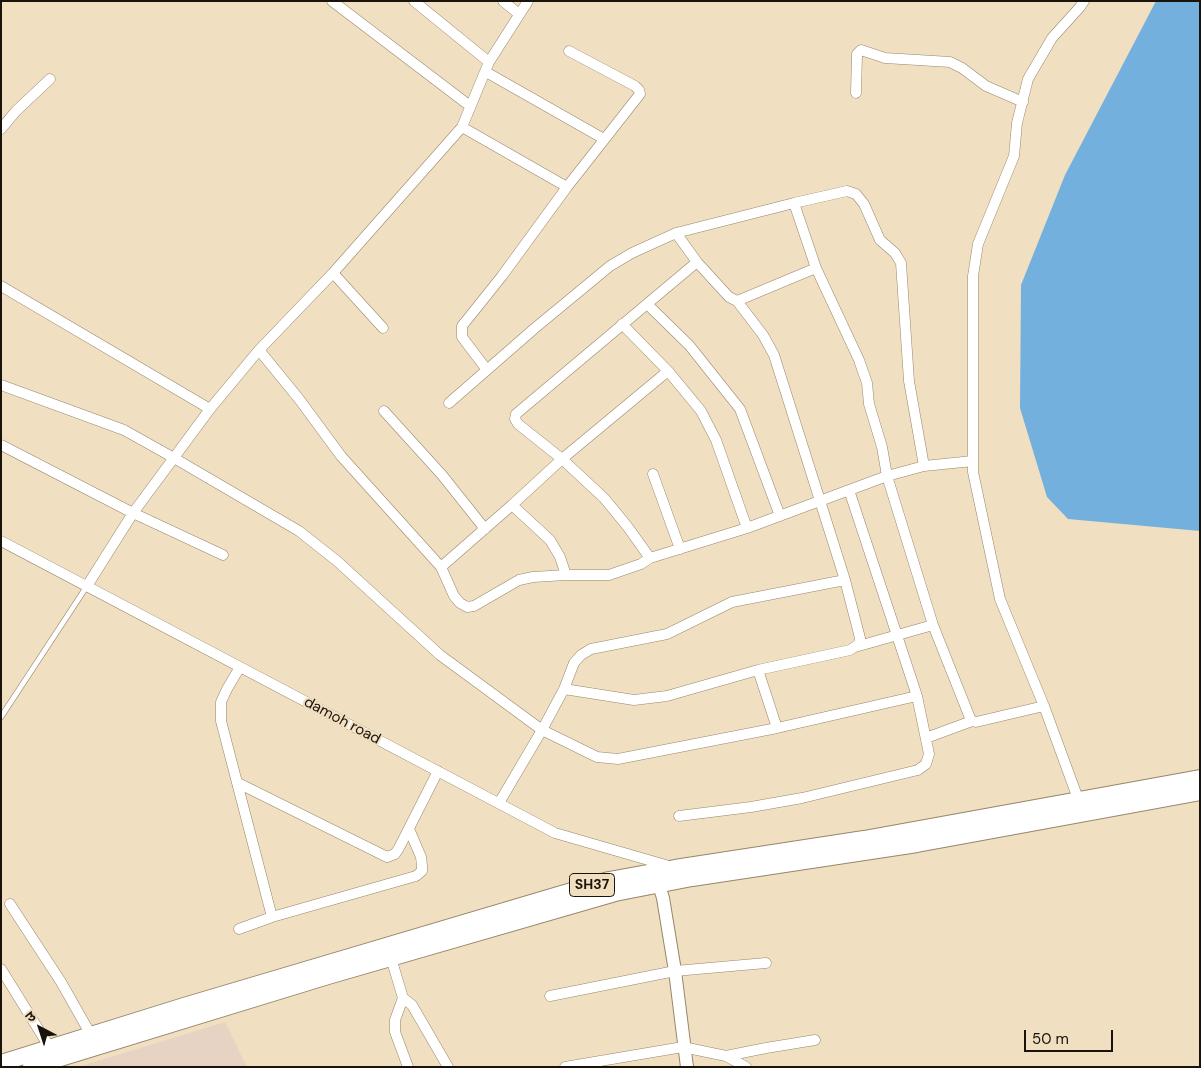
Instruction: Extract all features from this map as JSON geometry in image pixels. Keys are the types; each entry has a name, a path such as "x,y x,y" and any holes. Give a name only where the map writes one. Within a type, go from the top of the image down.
{"main road":[{"name":"SH37","path":"1,1063 609,880 692,878 925,842 1200,778"},
{"name":"SH37","path":"31,1067 142,1032 616,893 657,878 675,868 1081,806 1200,792"}],"street":[{"path":"332,1 470,106"},
{"path":"414,1 488,67 604,139"},
{"path":"503,1 519,14"},
{"path":"88,586 133,513 210,409 259,350 333,273 462,127 488,67 528,1"},
{"path":"1081,806 1044,706 1000,600 973,472 973,276 978,244 1014,156 1017,123 1028,79 1052,38 1084,1"},
{"path":"856,93 857,54 861,50 885,58 950,62 962,68 986,86 1022,102"},
{"path":"487,370 462,337 462,326 640,94 635,86 569,51"},
{"path":"1,129 16,111 50,79"},
{"path":"462,127 567,187"},
{"path":"449,403 610,266 632,253 676,233 846,191 856,194 864,204 880,240 895,252 901,263 909,381 924,466"},
{"path":"794,203 816,268 859,360 867,383 869,404 882,447 887,476 933,625 972,721"},
{"path":"676,233 697,262 730,297 737,301 763,334 774,355 844,580 860,638 859,644 855,647"},
{"path":"650,558 604,498 562,459 518,424 515,419 516,414 697,262"},
{"path":"737,301 816,268"},
{"path":"333,273 383,328"},
{"path":"1,286 210,409"},
{"path":"647,304 689,345 740,409 780,516"},
{"path":"622,324 668,371 700,411 716,440 747,528"},
{"path":"259,350 300,399 341,456 441,567 454,596 460,604 466,607 474,606 519,580 566,574 610,575 642,564 650,558 747,528 887,476 924,466 974,461"},
{"path":"441,567 562,459 668,371"},
{"path":"1,385 124,430 299,531 337,561 440,655 542,730 597,757 618,759 777,728 917,696"},
{"path":"384,411 442,475 485,529"},
{"path":"1,445 133,513 223,555"},
{"path":"652,474 680,549"},
{"path":"679,816 751,807 802,798 918,770 926,764 929,754 917,696 849,490"},
{"path":"512,505 550,540 560,557 566,574"},
{"name":"damoh road","path":"1,541 555,833 675,868 692,878"},
{"path":"499,803 564,689 574,663 581,655 591,649 667,634 732,602 844,580"},
{"path":"564,689 634,700 667,696 758,670 855,647 933,625"},
{"path":"240,667 221,702 221,722 272,917"},
{"path":"758,670 777,728"},
{"path":"926,738 972,721 985,721 1044,706"},
{"path":"238,783 387,857 395,854 438,771"},
{"path":"239,929 272,917 416,876 422,871 422,866 409,829"},
{"path":"657,878 675,971 687,1067"},
{"path":"10,904 61,982 91,1035"},
{"path":"391,958 403,998 412,1005 448,1067"},
{"path":"550,996 675,971 766,963"},
{"path":"1,969 50,1048"},
{"path":"403,998 395,1020 395,1032 408,1067"},
{"path":"726,1056 815,1040"},
{"path":"564,1067 683,1047 726,1056 746,1067"}],"lane":[{"path":"1,717 88,586"}],"shaded area":[{"path":"225,1022 247,1067 78,1067"}],"water":[{"path":"1156,1 1200,1 1200,531 1068,519 1047,497 1020,408 1021,285 1065,175"}]}
